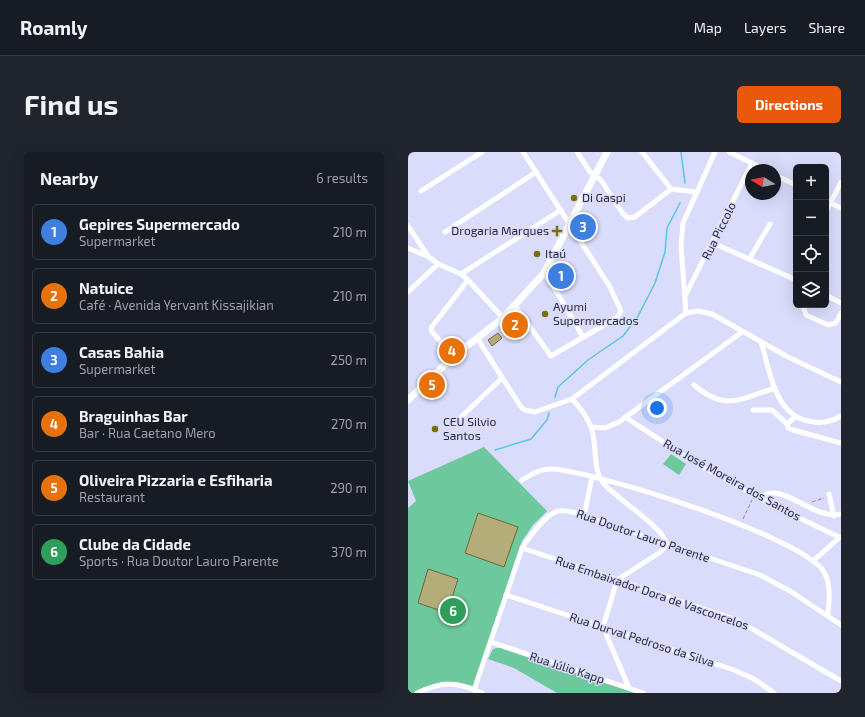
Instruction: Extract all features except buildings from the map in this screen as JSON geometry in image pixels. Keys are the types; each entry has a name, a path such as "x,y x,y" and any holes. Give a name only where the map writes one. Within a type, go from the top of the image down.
{"main road":[{"path":"408,400 454,356 503,318 544,273 596,176 607,152"}],"street":[{"path":"421,191 482,152"},
{"path":"515,306 548,353 552,356 618,316 621,311 619,303 610,287 523,152"},
{"path":"576,152 590,172 601,180 623,214 628,218 635,217 671,189 696,192"},
{"path":"642,152 671,189"},
{"path":"686,313 684,298 682,230 684,218 715,152"},
{"path":"729,152 752,163"},
{"name":"Rua Piccolo","path":"684,298 752,163"},
{"path":"445,232 536,172"},
{"path":"781,178 793,184"},
{"path":"829,200 841,182"},
{"path":"829,202 841,208"},
{"path":"461,274 561,210"},
{"path":"750,258 770,224"},
{"path":"408,226 429,257"},
{"path":"713,243 793,277"},
{"path":"408,248 461,274 503,318"},
{"path":"408,292 438,264"},
{"path":"544,273 583,337"},
{"path":"454,356 432,332 431,328 468,280"},
{"path":"829,297 841,303"},
{"path":"804,308 806,315 828,325 836,323 841,313"},
{"path":"478,338 521,407 530,412 546,409 572,399 686,313 698,311 712,314 788,357 841,382"},
{"path":"592,428 605,428 612,426 742,332"},
{"path":"761,342 775,388 784,408 795,417 821,422 841,416"},
{"path":"459,418 502,378"},
{"path":"694,385 715,400 726,402 775,388"},
{"path":"572,399 584,412 592,428 599,478 611,491 662,535 666,544 654,557 617,580 603,627 629,688"},
{"path":"754,410 772,410 787,424 788,428 841,443"},
{"name":"Rua José Moreira dos Santos","path":"625,417 681,454 760,498 841,538"},
{"path":"787,424 795,417"},
{"path":"522,480 543,470 552,469 592,476 757,532 803,554 822,569 828,581 830,595 828,616"},
{"path":"584,516 592,476"},
{"path":"760,498 767,493 778,493 816,512 834,516 841,514"},
{"path":"829,495 834,516"},
{"name":"Rua Doutor Lauro Parente","path":"474,690 522,548 536,528 555,512 566,511 584,516 760,575 790,591 841,625"},
{"path":"813,562 841,538"},
{"name":"Rua Embaixador Dora de Vasconcelos","path":"522,548 737,620 841,681"},
{"name":"Rua Durval Pedroso da Silva","path":"506,595 734,670 754,679 774,693"},
{"name":"Rua Júlio Kapp","path":"491,642 643,693"},
{"path":"417,693 444,683 458,684 482,693"}],"path":[{"path":"804,506 829,495"},
{"path":"740,525 753,499 760,498"}],"green space":[{"path":"484,447 547,511 533,525 522,541 474,686 448,682 422,693 408,693 408,508 416,501 408,481"},
{"path":"671,454 686,464 679,475 663,464"},
{"path":"500,648 635,693 557,693 514,668 488,659 493,649"}],"waterway":[{"path":"681,152 685,183"},
{"path":"555,397 558,387 588,360 623,336 638,316 655,283 665,252 667,228 680,203"},
{"path":"495,450 531,439 547,420 549,413"}],"place":[{"name":"Di Gaspi","path":"574,198"},
{"name":"Casas Bahia","path":"583,227"},
{"name":"Drogaria Marques","path":"557,231"},
{"name":"Itaú","path":"537,254"},
{"name":"Gepires Supermercado","path":"561,276"},
{"name":"Ayumi Supermercados","path":"545,314"},
{"name":"Natuice","path":"515,325"},
{"name":"Braguinhas Bar","path":"452,351"},
{"name":"Oliveira Pizzaria e Esfiharia","path":"432,385"},
{"name":"CEU Silvio Santos","path":"435,429"},
{"name":"Clube da Cidade","path":"453,611"}]}
